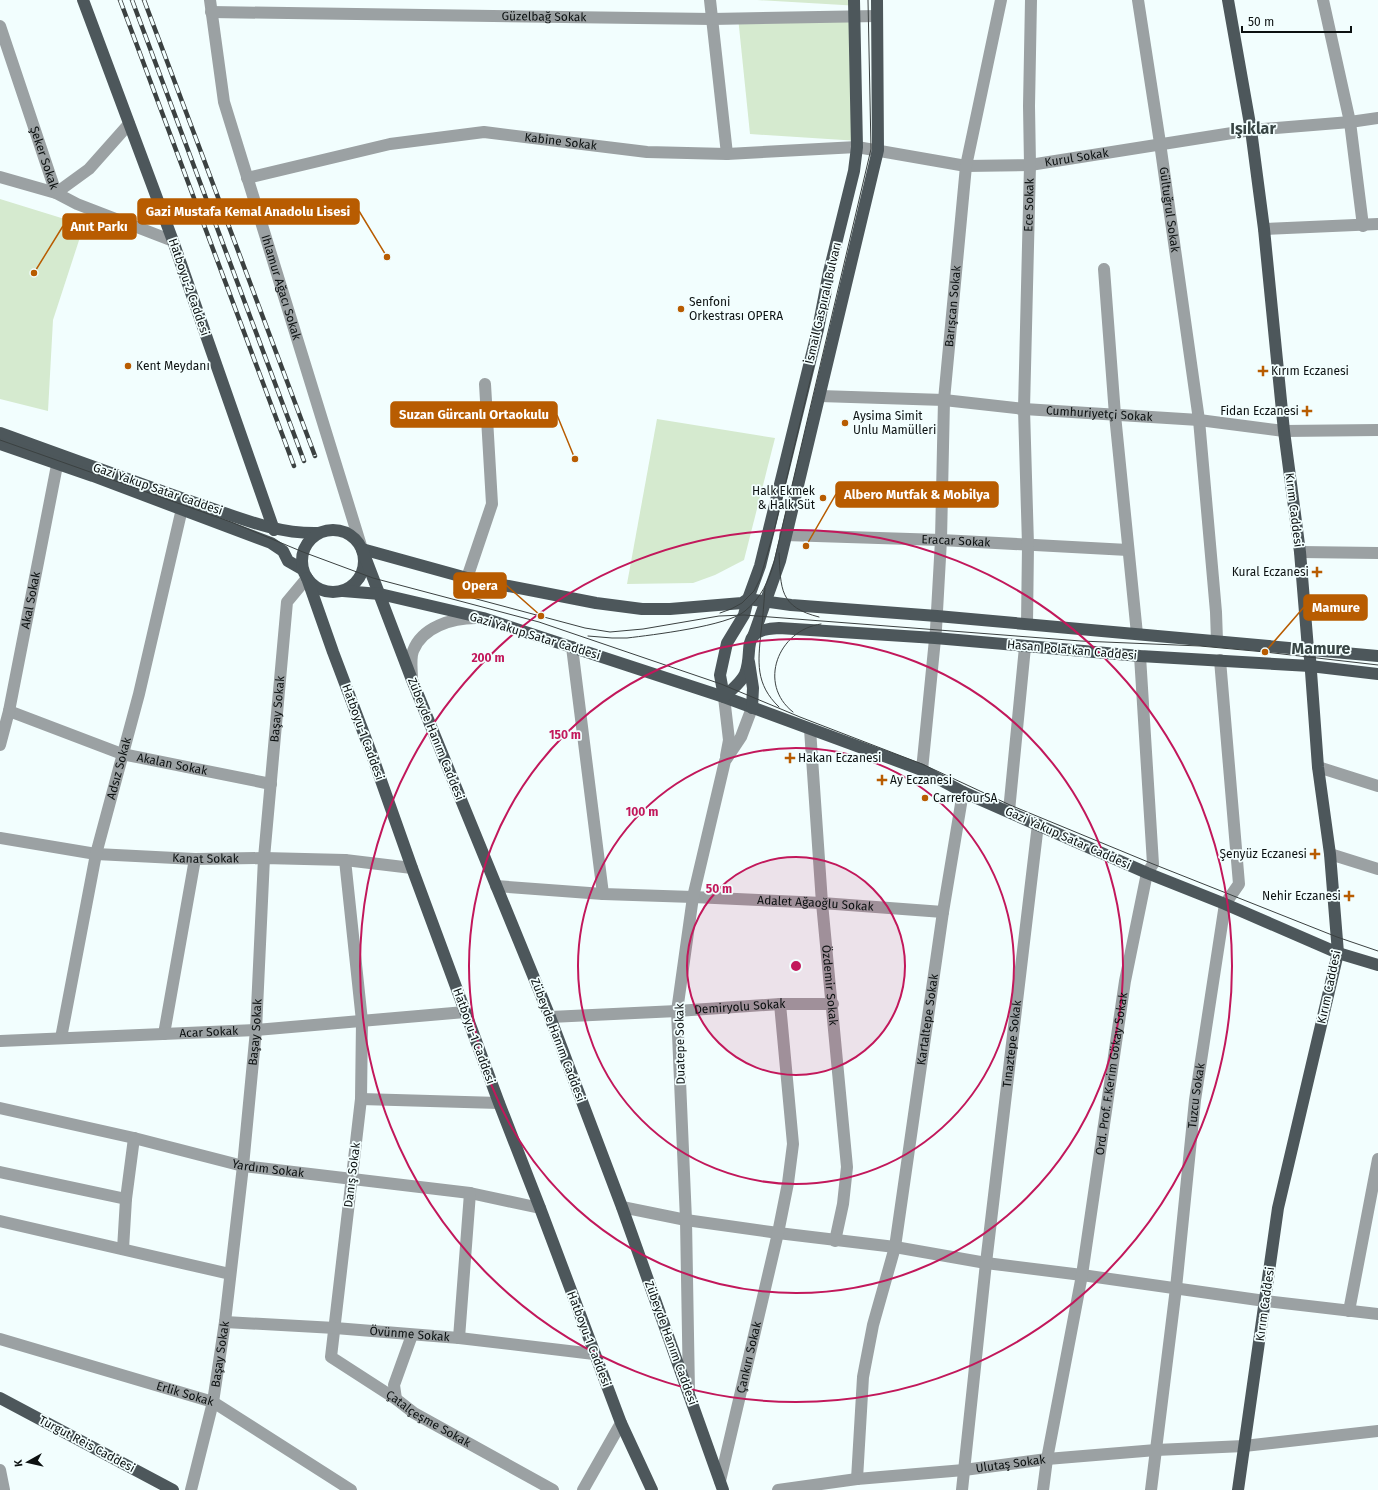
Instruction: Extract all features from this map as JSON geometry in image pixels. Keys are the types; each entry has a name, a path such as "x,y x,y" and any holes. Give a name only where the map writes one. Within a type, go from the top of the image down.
{"main road":[{"name":"Hatboyu-2 Caddesi","path":"83,0 173,241 274,530"},
{"name":"İsmail Gaspıralı Bulvarı","path":"724,697 720,675 727,643 744,615 760,566 818,329 829,272 854,171 857,147 854,0"},
{"path":"752,708 753,688 748,650 780,561 878,150 876,0"},
{"name":"Kırım Caddesi","path":"1228,0 1251,130 1264,229 1284,431 1300,552 1318,767 1330,854 1338,953 1278,1208 1238,1490"},
{"name":"Gazi Yakup Satar Caddesi","path":"0,433 59,459 183,504 274,530 300,534 318,533"},
{"name":"Gazi Yakup Satar Caddesi","path":"0,444 59,459"},
{"name":"Gazi Yakup Satar Caddesi","path":"183,504 270,543 283,551 288,561 305,574"},
{"path":"328,530 338,530 348,534 356,540 362,549 364,559 363,569 359,578 352,586 343,591 333,593 323,591 314,586 305,574 302,558 304,549 310,540 318,533 328,530"},
{"path":"362,549 467,578 596,603 642,609 670,609 735,604 742,603 748,599 791,605 937,616 1378,656"},
{"name":"Zübeyde Hanım Caddesi","path":"362,549 412,680 550,1017 622,1207 722,1486"},
{"name":"Hatboyu-1 Caddesi","path":"305,574 465,1012 594,1354 621,1423 652,1490"},
{"name":"Gazi Yakup Satar Caddesi","path":"343,591 380,594 483,618 724,697 922,770 963,792 1147,873 1225,904 1338,953 1378,965"},
{"name":"Hasan Polatkan Caddesi","path":"753,637 758,632 779,628 935,638 1140,656 1310,666 1378,674"},
{"path":"724,697 742,678 745,673 748,658"},
{"name":"Turgut Reis Caddesi","path":"0,1398 173,1490"}],"street":[{"path":"710,0 727,154"},
{"name":"Barışcan Sokak","path":"922,770 937,616 941,540 944,400 966,166 1001,0"},
{"name":"Ece Sokak","path":"1027,624 1028,545 1024,409 1030,165 1029,106 1031,0"},
{"name":"Gültuğrul Sokak","path":"1138,0 1160,143 1198,420 1218,641"},
{"path":"1323,0 1350,122 1363,226"},
{"name":"Güzelbağ Sokak","path":"211,6 712,19 877,16"},
{"name":"Ihlamur Ağacı Sokak","path":"211,6 224,102 362,549"},
{"name":"Şeker Sokak","path":"0,26 56,193 89,169 129,124"},
{"name":"Kurul Sokak","path":"878,150 966,166 1030,165 1160,143 1251,130 1350,122 1378,118"},
{"name":"Kabine Sokak","path":"247,178 390,144 484,132 646,152 727,154 857,147 878,150"},
{"path":"0,177 56,193 78,204 173,241"},
{"path":"1264,229 1363,226 1378,224"},
{"path":"1104,269 1115,415 1136,634"},
{"path":"467,578 492,504 485,384"},
{"name":"Cumhuriyetçi Sokak","path":"820,396 944,400 1024,409 1198,420 1284,431 1378,430"},
{"name":"Akal Sokak","path":"0,745 9,711 59,459"},
{"name":"Adsız Sokak","path":"61,1038 96,854 138,694 183,504"},
{"name":"Eracar Sokak","path":"785,535 941,540 1128,550"},
{"path":"1300,552 1378,553"},
{"name":"Başay Sokak","path":"191,1490 213,1402 225,1322 243,1166 256,1030 264,858 287,602 305,574"},
{"path":"412,680 412,652 418,640 431,630 447,622 464,618 483,618"},
{"path":"572,647 602,894"},
{"path":"1009,811 1025,647"},
{"name":"Ord. Prof. F.Kerim Gökay Sokak","path":"1043,1490 1046,1459 1082,1275 1125,981 1147,873 1153,864 1140,656"},
{"path":"1220,660 1239,884 1225,904"},
{"path":"724,697 729,740 725,761"},
{"name":"Duatepe Sokak","path":"689,1392 686,1220 677,1011 693,896 725,761 742,737 752,708"},
{"name":"Akalan Sokak","path":"9,711 122,754 271,784"},
{"name":"Özdemir Sokak","path":"810,729 822,903 847,1167 843,1204 835,1241"},
{"path":"1318,767 1378,786"},
{"name":"Kartaltepe Sokak","path":"857,1479 863,1377 873,1325 895,1247 943,912 963,792"},
{"name":"Tınaztepe Sokak","path":"962,1490 986,1263 1038,824"},
{"name":"Kanat Sokak","path":"0,838 96,854 195,859 264,858 345,860 412,868"},
{"path":"1330,854 1378,869"},
{"path":"164,1034 195,859"},
{"name":"Danış Sokak","path":"335,1328 361,1098 362,1021 345,860"},
{"name":"Adalet Ağaoğlu Sokak","path":"496,886 602,894 693,896 822,903 943,912"},
{"name":"Tuzcu Sokak","path":"1151,1490 1176,1288 1195,1100 1225,904"},
{"name":"Demiryolu Sokak","path":"550,1017 780,1004 832,1004"},
{"name":"Çankırı Sokak","path":"722,1486 778,1233 788,1183 793,1144 780,1004"},
{"name":"Acar Sokak","path":"0,1041 256,1030 465,1012"},
{"path":"361,1098 499,1103"},
{"name":"Yardım Sokak","path":"0,1108 134,1138 243,1166 470,1193 540,1208"},
{"path":"123,1249 126,1199 134,1138"},
{"path":"1349,1311 1378,1160"},
{"path":"0,1172 126,1199"},
{"path":"459,1338 470,1193"},
{"path":"622,1207 686,1220 835,1241 895,1247 986,1263 1265,1301 1378,1314"},
{"path":"0,1221 230,1274"},
{"name":"Övünme Sokak","path":"225,1322 335,1328 459,1338 594,1354"},
{"name":"Çatalçeşme Sokak","path":"335,1328 331,1357 396,1398 414,1412 553,1490"},
{"path":"396,1398 394,1385 412,1335"},
{"name":"Erlik Sokak","path":"0,1338 213,1402 351,1490"},
{"path":"583,1490 621,1423"},
{"path":"1244,1446 1378,1428"},
{"path":"1244,1446 1378,1431"},
{"name":"Ulutaş Sokak","path":"778,1490 857,1479 964,1470 1046,1459 1156,1450 1244,1446"},
{"path":"0,1470 4,1490"}],"green space":[{"path":"757,0 859,0 860,6"},
{"path":"738,17 858,21 859,141 750,134"},
{"path":"0,199 84,225 53,320 48,411 0,399"},
{"path":"657,419 775,438 744,560 715,575 693,583 627,584"}],"tram line":[{"path":"588,636 627,638 689,629 723,621 736,616 751,606 760,595 770,576 871,149 868,0"},
{"path":"720,613 742,603 754,591 760,579 774,531 831,294"},
{"path":"0,440 231,522 303,552 373,578 539,622 721,684 800,717 922,764 1010,805 1153,864 1337,937 1378,951"},
{"path":"779,553 780,577 785,595 789,602 796,608 819,617"},
{"path":"765,588 759,653 760,672 766,690 779,707"},
{"path":"454,593 585,628 610,632 643,629 719,616 744,615 1081,641 1200,646 1378,665"},
{"path":"793,712 782,700 776,687 775,673 777,660 784,647 793,636 806,628 821,624"}],"railway":[{"path":"120,0 294,466"},
{"path":"132,0 304,461"},
{"path":"144,0 315,456"}],"place":[{"name":"Gazi Mustafa Kemal Anadolu Lisesi","path":"387,257"},
{"name":"Anıt Parkı","path":"34,273"},
{"name":"Senfoni Orkestrası OPERA","path":"681,309"},
{"name":"Kent Meydanı","path":"128,366"},
{"name":"Kırım Eczanesi","path":"1263,371"},
{"name":"Fidan Eczanesi","path":"1307,411"},
{"name":"Aysima Simit Unlu Mamülleri","path":"845,423"},
{"name":"Suzan Gürcanlı Ortaokulu","path":"575,459"},
{"name":"Halk Ekmek & Halk Süt","path":"823,498"},
{"name":"Albero Mutfak & Mobilya","path":"806,546"},
{"name":"Kural Eczanesi","path":"1317,572"},
{"name":"Opera","path":"541,616"},
{"name":"Mamure","path":"1265,652"},
{"name":"Hakan Eczanesi","path":"790,758"},
{"name":"Ay Eczanesi","path":"882,780"},
{"name":"CarrefourSA","path":"925,798"},
{"name":"Şenyüz Eczanesi","path":"1315,854"},
{"name":"Nehir Eczanesi","path":"1349,896"}],"district":[{"name":"Işıklar","path":"1253,128"},
{"name":"Mamure","path":"1321,648"}]}
